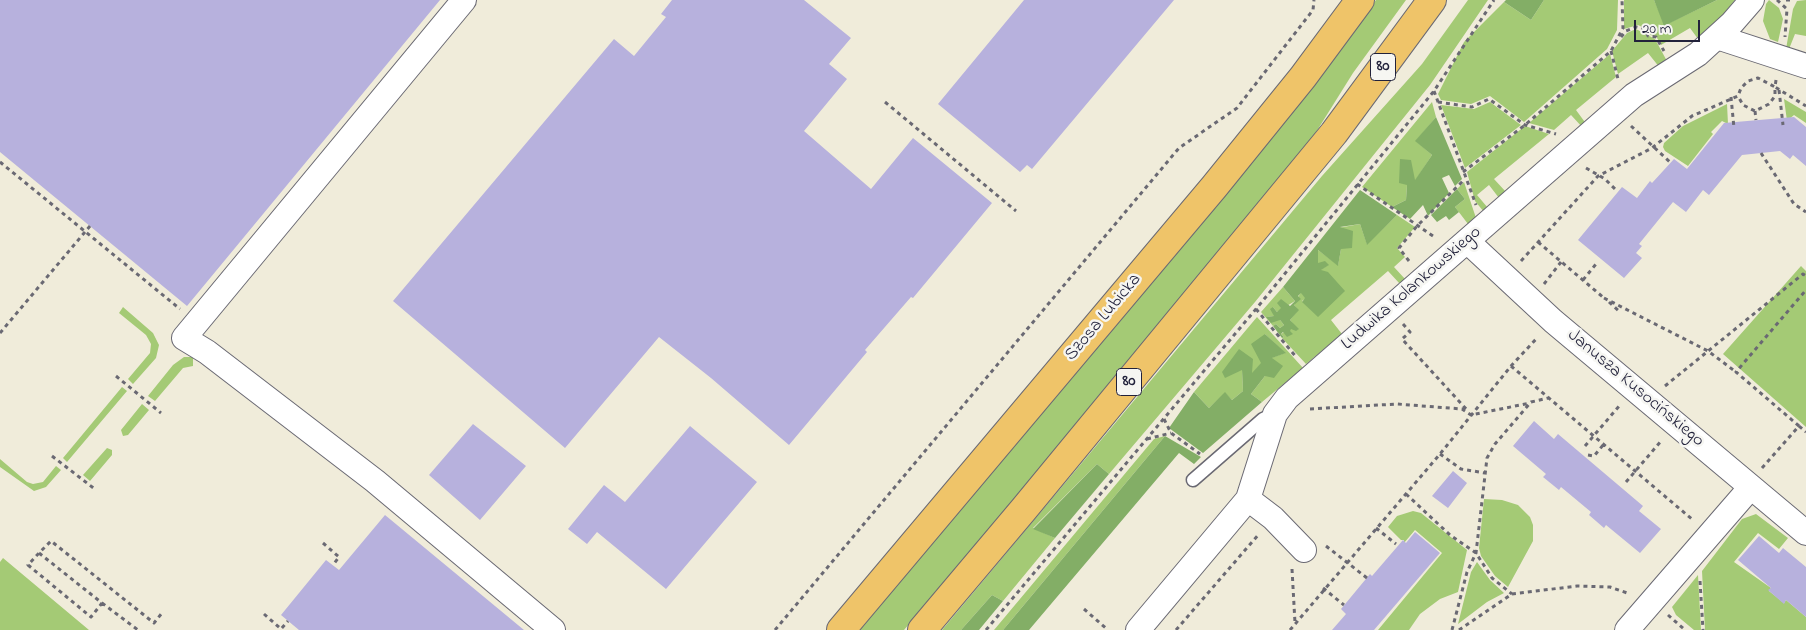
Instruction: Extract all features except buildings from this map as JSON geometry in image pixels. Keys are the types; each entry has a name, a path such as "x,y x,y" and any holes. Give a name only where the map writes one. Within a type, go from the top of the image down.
{"main road":[{"name":"Szosa Lubicka","path":"841,630 1214,187 1303,76 1360,0"},
{"name":"80","path":"922,630 1031,502 1334,133 1432,0"}],"street":[{"path":"464,0 184,338 207,352 375,481 554,630"},
{"name":"Ludwika Kolankowskiego","path":"1138,630 1248,500 1275,414 1287,398 1616,110 1634,95 1675,70 1717,38 1752,0"},
{"path":"1717,38 1806,66"},
{"name":"Janusza Kusocińskiego","path":"1461,246 1506,278 1553,321 1806,533"},
{"path":"1627,630 1749,485"},
{"path":"1248,500 1273,518 1304,550"}],"lane":[{"path":"1193,480 1263,419 1275,414"}],"path":[{"path":"775,630 1179,148 1237,108 1313,10 1314,0"},
{"path":"986,630 1256,309 1434,91 1494,0"},
{"path":"1619,40 1624,18 1622,0"},
{"path":"1786,0 1792,0"},
{"path":"1463,172 1611,51 1626,31 1636,27 1645,29 1648,36 1656,37 1675,70"},
{"path":"1755,111 1743,105 1738,96 1741,88 1748,81 1758,78 1806,106"},
{"path":"1755,111 1769,104 1775,96 1774,87"},
{"path":"1779,90 1783,125"},
{"path":"1434,91 1474,202 1488,223"},
{"path":"1506,278 1598,176 1652,148 1681,123 1731,97 1738,96"},
{"path":"1731,97 1734,128"},
{"path":"1438,102 1472,107 1490,99 1524,124 1573,149 1598,176 1617,190"},
{"path":"885,102 1016,212"},
{"path":"1616,110 1652,148 1670,163"},
{"path":"1755,111 1756,120"},
{"path":"1761,153 1794,204 1806,212"},
{"path":"0,162 186,314"},
{"path":"1424,279 1399,248 1417,226 1466,179"},
{"path":"1357,184 1417,226 1461,246"},
{"path":"0,333 90,226"},
{"path":"1538,242 1620,312"},
{"path":"1583,280 1596,264"},
{"path":"1585,446 1641,395 1708,351 1803,274 1806,276"},
{"path":"1736,372 1806,290"},
{"path":"1604,298 1708,351 1736,372 1806,432"},
{"path":"1390,308 1410,332 1402,339 1471,415"},
{"path":"1256,309 1312,376"},
{"path":"1290,630 1323,588 1440,454 1511,366 1553,321"},
{"path":"1511,366 1709,534"},
{"path":"116,376 161,413"},
{"path":"1275,414 1350,405 1397,404 1462,409 1471,415 1549,398"},
{"path":"1452,630 1467,572 1476,552 1487,458 1495,444 1532,402"},
{"path":"1164,419 1171,433 1212,463"},
{"path":"1626,482 1675,423"},
{"path":"1749,485 1799,426"},
{"path":"1146,439 1171,433"},
{"path":"1588,455 1594,456 1604,444"},
{"path":"1440,454 1461,469 1485,473"},
{"path":"52,456 96,490"},
{"path":"1406,494 1450,535 1476,552 1492,578 1512,594"},
{"path":"1176,630 1273,518"},
{"path":"1376,528 1396,544"},
{"path":"102,603 92,617 28,565 51,541 154,623 162,613"},
{"path":"323,544 339,557 333,565"},
{"path":"1295,623 1292,571 1304,550"},
{"path":"39,553 138,630"},
{"path":"1348,561 1367,578"},
{"path":"1459,630 1512,594 1577,586 1610,587 1622,590 1648,604"},
{"path":"1323,588 1344,605"},
{"path":"1084,609 1108,630"},
{"path":"264,614 281,629 288,621"}],"green space":[{"path":"1376,0 1406,0 1353,73 1308,145 1283,178 904,630 858,630 1285,121"},
{"path":"1468,0 1488,0 1430,85 1255,302 1109,474 1097,464 1033,528 1055,538 1003,601 992,595 961,630 942,630 1322,176 1422,64"},
{"path":"1506,0 1544,0 1531,20 1504,2"},
{"path":"1544,0 1618,0 1617,30 1607,49 1524,122 1490,96 1471,104 1441,100 1438,94 1464,42 1504,2 1531,20"},
{"path":"1624,0 1654,0 1665,25 1717,0 1735,0 1716,23 1698,39 1690,28 1661,45 1656,36 1650,35 1646,29 1638,25 1624,29"},
{"path":"1654,0 1717,0 1664,26"},
{"path":"1769,0 1779,8 1783,19 1778,42 1770,39 1763,21 1766,4"},
{"path":"1806,0 1806,36 1795,34 1789,49 1786,49 1793,9 1797,1"},
{"path":"1636,29 1655,39 1668,63 1660,68 1648,53 1618,74 1612,51 1627,33"},
{"path":"1610,54 1616,77 1576,110 1587,125 1583,128 1571,115 1554,130 1529,123"},
{"path":"1784,99 1806,112 1806,123 1794,115 1787,121"},
{"path":"1432,102 1436,117 1416,141 1432,155 1415,181 1407,185 1406,200 1392,207 1362,187"},
{"path":"1490,102 1521,125 1465,168 1441,105 1474,109"},
{"path":"1727,104 1728,124 1722,121 1711,132 1713,134 1688,166 1665,151 1664,143 1683,126"},
{"path":"1436,117 1462,179 1455,186 1449,175 1442,178 1449,193 1428,216 1423,205 1410,219 1392,207 1406,200 1407,185 1399,183 1400,159 1411,160 1415,180 1432,155 1415,141"},
{"path":"1525,126 1549,134 1494,179 1506,192 1499,198 1489,185 1477,195 1488,208 1484,212 1475,201 1467,172"},
{"path":"1464,182 1476,218 1468,224 1455,207 1465,199 1457,189"},
{"path":"1457,189 1465,199 1455,207 1459,212 1449,220 1446,216 1437,222 1431,215"},
{"path":"1360,190 1397,215 1367,245 1360,224 1340,227 1353,231 1352,248 1341,249 1338,266 1318,250 1318,263 1325,261 1329,265 1321,270 1328,272 1345,291 1318,317 1302,302 1305,298 1301,293 1298,296 1301,299 1294,305 1299,310 1290,320 1299,329 1296,331 1291,329 1290,331 1293,334 1287,337 1283,332 1281,334 1284,337 1282,338 1273,326 1276,324 1280,328 1284,325 1280,320 1271,323 1266,317 1274,316 1270,309 1273,307 1277,312 1281,308 1277,303 1281,299 1290,306 1295,301 1283,287"},
{"path":"1397,215 1415,227 1397,248 1405,257 1394,267 1405,279 1400,284 1388,271 1331,320 1342,334 1306,364 1282,338 1284,337 1281,334 1291,328 1298,330 1290,320 1298,310 1294,305 1301,292 1306,298 1302,301 1318,316 1320,270 1328,265 1318,263 1318,250 1338,265 1341,249 1338,228 1360,224 1367,244"},
{"path":"1801,266 1806,271 1806,427 1723,354"},
{"path":"1283,287 1295,301 1277,312 1273,307 1274,316 1267,317 1280,320 1284,325 1280,328 1276,324 1273,326 1261,312"},
{"path":"123,307 153,333 159,345 156,358 133,384 128,379 150,353 151,344 146,335 119,313"},
{"path":"1257,317 1303,368 1262,402 1251,394 1265,376 1271,358 1285,353 1265,334 1261,364 1252,374 1242,369 1243,391 1232,400 1225,393 1209,408 1194,392"},
{"path":"1265,334 1286,353 1272,358 1283,366 1274,378 1265,376 1251,394 1262,402 1203,453 1169,428 1194,392 1209,408 1225,392 1232,400 1243,391 1242,370 1225,378 1222,372 1239,349 1253,359 1252,373 1261,363 1251,344"},
{"path":"184,357 193,357 193,366 183,368 155,401 148,396 173,365"},
{"path":"122,387 127,391 67,462 63,458"},
{"path":"142,404 149,410 128,435 123,436 121,430"},
{"path":"1165,436 1003,630 994,630 1154,439"},
{"path":"1165,436 1201,457 1194,464 1179,453 1029,630 1003,630"},
{"path":"107,448 112,450 112,455 90,481 83,475"},
{"path":"0,459 27,482 33,484 43,482 56,466 61,470 46,487 34,491 0,467"},
{"path":"1097,464 1109,474 1055,538 1033,529"},
{"path":"1484,499 1502,500 1518,505 1530,517 1533,525 1533,541 1508,587 1495,576 1481,556 1479,548"},
{"path":"1413,511 1421,513 1467,550 1458,592 1440,599 1420,614 1409,630 1378,630 1442,553 1415,530 1404,543 1404,540 1401,540 1388,527 1397,516"},
{"path":"1756,514 1788,538 1779,549 1758,533 1734,562 1771,588 1769,591 1784,603 1786,600 1806,617 1806,630 1705,630 1702,571 1742,519"},
{"path":"3,558 89,630 0,630 0,562"},
{"path":"1477,562 1490,580 1504,593 1487,602 1458,624 1471,572"},
{"path":"1698,575 1701,630 1694,630 1676,615 1672,607"},
{"path":"992,595 1003,601 979,630 961,630"}]}
